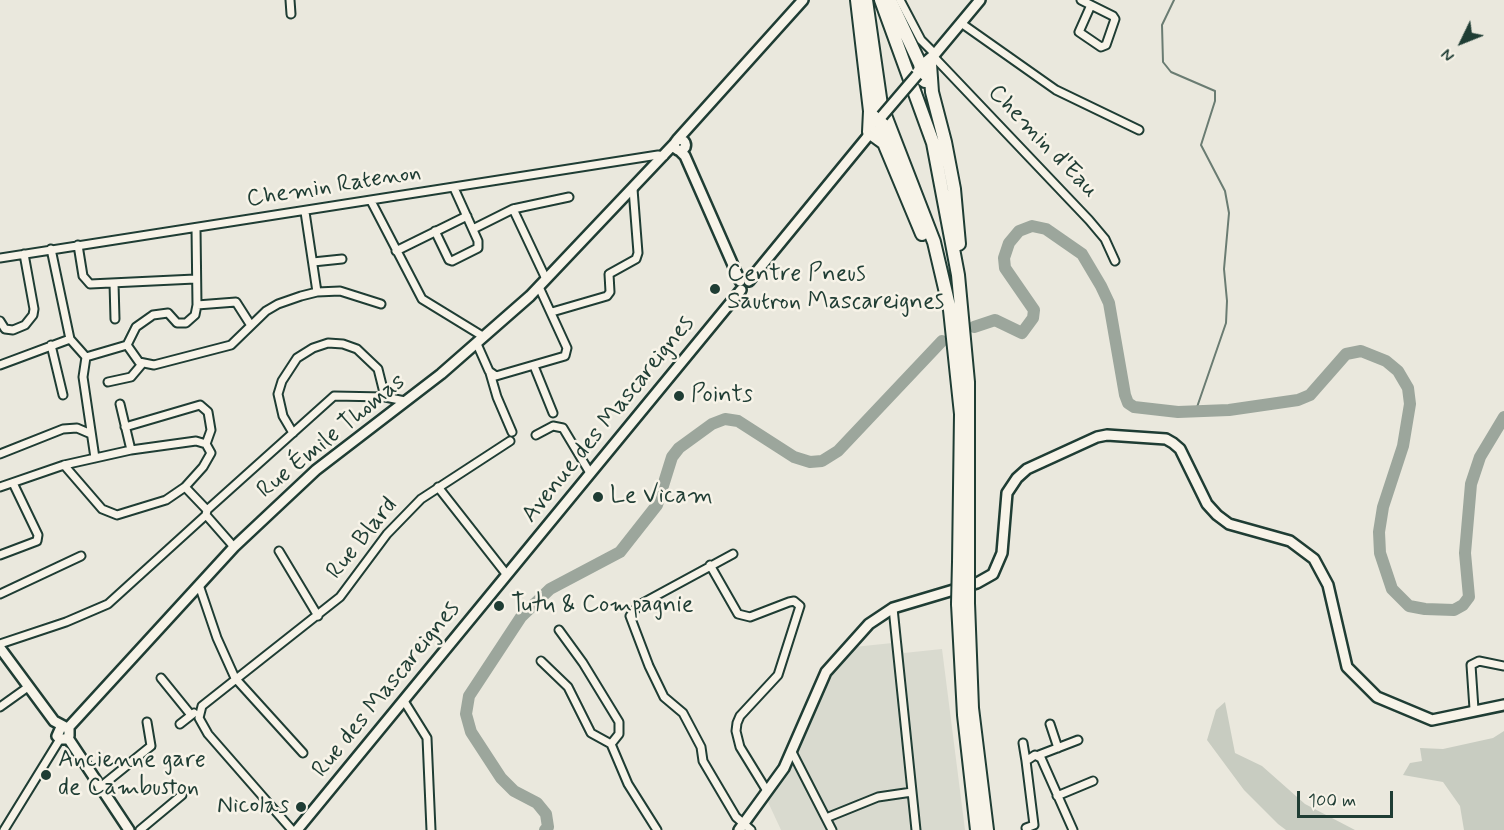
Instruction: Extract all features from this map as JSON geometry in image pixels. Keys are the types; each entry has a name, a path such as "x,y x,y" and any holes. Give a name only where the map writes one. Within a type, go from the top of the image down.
{"highway":[{"path":"857,0 884,143 926,243 957,365"},
{"path":"866,0 881,105 933,242 950,309 957,365 961,452 964,715 978,830"},
{"path":"881,0 933,143 958,275 968,382 963,562"},
{"path":"890,0 915,51 928,62 922,76 932,92 954,189 960,255 958,275"},
{"path":"877,115 869,132 884,143"},
{"path":"963,603 972,708 987,830"},
{"path":"984,811 991,830"}],"street":[{"path":"290,0 291,14"},
{"path":"743,284 678,148 687,130 802,0"},
{"name":"Chemin d'Eau","path":"900,0 921,40 928,62 1089,220 1105,239 1115,261"},
{"path":"877,115 928,62 980,0"},
{"path":"1081,0 1091,5 1115,19 1106,45 1101,47 1079,32 1091,5"},
{"path":"962,23 1056,90 1139,130"},
{"name":"Avenue des Mascareignes","path":"507,575 869,132"},
{"name":"Chemin Ratenon","path":"0,258 647,157 678,148"},
{"name":"Rue Émile Thomas","path":"63,734 234,547 316,470 481,340 539,286 633,189 678,148"},
{"path":"435,231 449,260 452,261 478,248 473,229 454,188"},
{"path":"552,312 607,296 610,289 609,274 636,259 638,253 633,189"},
{"path":"473,229 513,209 569,197"},
{"path":"371,201 422,299 481,340 497,397 512,432"},
{"path":"513,209 546,279"},
{"path":"304,212 317,292"},
{"path":"396,251 467,216"},
{"path":"86,357 127,345 136,327 148,317 168,313 177,323 186,323 191,320 197,305 196,228"},
{"path":"78,245 81,267 87,283 195,279"},
{"path":"51,249 70,339 86,357"},
{"path":"0,321 5,329 13,330 25,325 33,315 34,309 24,254"},
{"path":"313,262 342,258"},
{"path":"114,283 116,319"},
{"path":"489,371 500,376 558,360 567,353 552,312 539,286"},
{"path":"127,345 142,364 154,365 223,348 238,340 250,324 278,304 317,292 340,291 381,304"},
{"path":"197,305 236,302 250,324"},
{"path":"0,365 70,339"},
{"path":"293,432 282,416 278,394 282,381 297,357 313,348 328,343 357,349 378,369 385,397"},
{"path":"51,345 63,395"},
{"path":"86,357 83,377 96,458"},
{"path":"108,382 130,377 142,364"},
{"path":"534,366 553,413"},
{"path":"129,830 63,734 1,652 108,604 334,396 385,397 405,401"},
{"path":"120,404 131,450"},
{"path":"125,427 200,405 208,412 210,430 206,444"},
{"path":"536,435 553,426 563,428 590,473"},
{"path":"0,454 63,429 77,428 91,434"},
{"path":"733,555 710,565 639,605 631,612 631,620 649,666 668,703 683,713 701,747 703,761 744,828 792,752 826,672 869,624 893,608 986,580 999,565 1002,553 1006,494 1027,469 1097,437 1107,435 1166,439 1180,449 1208,504 1217,516 1228,524 1290,541 1314,559 1328,585 1347,667 1377,697 1424,719 1439,720 1474,709 1504,705"},
{"path":"0,487 64,465 131,450 196,441 206,444 211,453 209,460 185,487 157,504 112,514 102,509 64,465"},
{"name":"Rue Blard","path":"200,712 202,706 235,678 340,597 397,522 421,499 510,441"},
{"path":"0,555 37,541 38,535 13,483"},
{"path":"185,487 234,547"},
{"path":"438,487 507,575"},
{"name":"Rue Blard","path":"279,551 318,616"},
{"path":"0,594 81,556"},
{"path":"710,565 738,614 750,617 794,601 800,606 778,675 740,716 737,723 736,731 740,747 767,791"},
{"name":"Rue des Mascareignes","path":"297,830 507,575"},
{"path":"199,585 217,638 235,678 303,753"},
{"path":"893,608 916,830"},
{"path":"559,630 583,663 619,722 619,734 611,744"},
{"path":"541,661 568,687 591,733 611,744 628,784 657,830"},
{"path":"1474,709 1471,665 1479,662 1504,666"},
{"path":"161,678 190,715"},
{"path":"0,707 28,687"},
{"path":"404,701 427,738 431,830"},
{"path":"180,724 190,715 200,712 201,724 214,742 292,830"},
{"path":"99,788 151,746 147,722"},
{"path":"1050,724 1058,748"},
{"path":"4,830 63,734"},
{"path":"1026,761 1078,740"},
{"path":"1023,743 1034,825 1026,828"},
{"path":"792,752 832,830"},
{"path":"1039,755 1073,830"},
{"path":"1057,796 1093,782"},
{"path":"826,818 878,797 912,792"},
{"path":"140,830 182,795"}],"shaded area":[{"path":"902,642 904,653 942,649 965,830 781,830 768,802 788,771 828,678 854,647"},
{"path":"1225,702 1235,753 1262,766 1305,804 1355,830 1286,830 1278,824 1244,790 1207,740 1216,710"},
{"path":"1504,731 1504,830 1464,830 1460,806 1443,782 1403,775 1410,763 1422,761 1420,748 1443,749 1493,738"}],"waterway":[{"path":"1174,0 1162,25 1163,62 1171,72 1215,91 1215,101 1201,145 1225,191 1229,213 1224,269 1227,301 1226,323 1196,410"},
{"path":"974,327 995,320 1022,333 1033,318 1034,310 1005,268 1004,258 1009,243 1019,231 1032,226 1046,229 1082,254 1101,286 1109,303 1125,395 1128,403 1134,407 1178,412 1229,410 1298,400 1310,395 1346,354 1361,351 1386,361 1398,371 1408,388 1410,404 1403,446 1383,507 1379,532 1380,553 1392,589 1409,606 1425,609 1454,610 1463,605 1469,597 1465,553 1471,484 1480,457 1504,417"},
{"path":"545,830 548,827 546,814 537,803 514,791 501,778 471,732 466,714 469,696 521,617 550,589 620,552 657,505 672,457 679,448 712,424 725,419 738,421 794,457 810,462 822,461 838,451 942,341"}],"place":[{"name":"Centre Pneus Sautron Mascareignes","path":"715,289"},
{"name":"Points","path":"679,396"},
{"name":"Le Vicam","path":"598,497"},
{"name":"Tutu & Compagnie","path":"499,606"},
{"name":"Ancienne gare de Cambuston","path":"46,775"},
{"name":"Nicolas","path":"301,807"}]}
